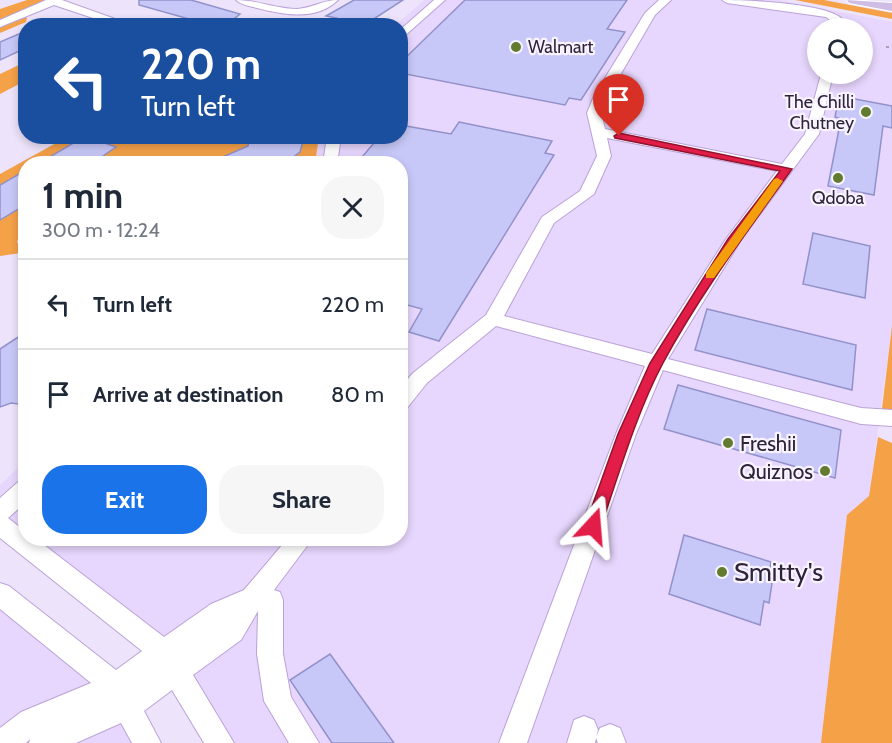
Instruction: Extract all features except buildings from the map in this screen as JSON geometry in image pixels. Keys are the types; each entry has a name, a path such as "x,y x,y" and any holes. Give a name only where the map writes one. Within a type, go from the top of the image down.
{"main road":[{"path":"854,0 892,7"}],"street":[{"path":"0,11 27,0"},
{"path":"0,24 54,0 107,18"},
{"path":"241,0 298,14 313,12 333,0"},
{"path":"408,30 440,0"},
{"path":"408,393 420,378 492,320 548,220 586,194 603,164 604,156 594,113 601,96 651,13 666,0"},
{"path":"727,0 829,14 835,18"},
{"path":"22,14 27,18"},
{"path":"0,33 18,25"},
{"path":"513,743 626,434 656,363 734,239 812,134 824,84"},
{"path":"598,132 787,169"},
{"path":"492,320 861,416 892,418"},
{"path":"861,416 892,432"},
{"path":"0,512 18,495"},
{"path":"0,525 18,540"},
{"path":"26,546 170,662 220,743"},
{"path":"43,743 121,697 170,662 232,632 262,599 297,546"},
{"path":"0,594 121,697 147,743"},
{"path":"262,599 278,701 304,743"},
{"path":"3,743 32,722 121,697"}],"path":[{"path":"886,47 892,47"}],"shaded area":[{"path":"27,0 56,0 22,15 27,18 18,18 18,25 0,33 0,9"},
{"path":"424,0 779,0 871,18 807,18 807,84 873,84 873,18 892,22 892,326 869,496 847,515 821,743 220,743 163,652 27,546 408,546 408,156 316,156 318,144 408,144 408,18 404,18"},
{"path":"795,0 824,0 892,13 892,19"},
{"path":"18,65 18,85 0,94 0,74"},
{"path":"54,144 318,144 316,156 33,156"},
{"path":"18,164 18,253 0,256 0,174"},
{"path":"892,326 892,415 881,417"},
{"path":"878,437 892,443 892,743 821,743 847,515 869,496"},
{"path":"18,468 18,539 0,525 0,485"},
{"path":"0,594 115,686 147,743 0,743"}],"slow traffic":[{"path":"710,276 777,181"}],"place":[{"name":"Walmart","path":"516,47"},
{"name":"The Chilli Chutney","path":"866,112"},
{"name":"Qdoba","path":"838,178"},
{"name":"Freshii","path":"728,443"},
{"name":"Quiznos","path":"825,471"},
{"name":"Smitty's","path":"722,572"}],"route":[{"path":"593,526 626,434 656,363 734,239 787,169 619,136"}]}
